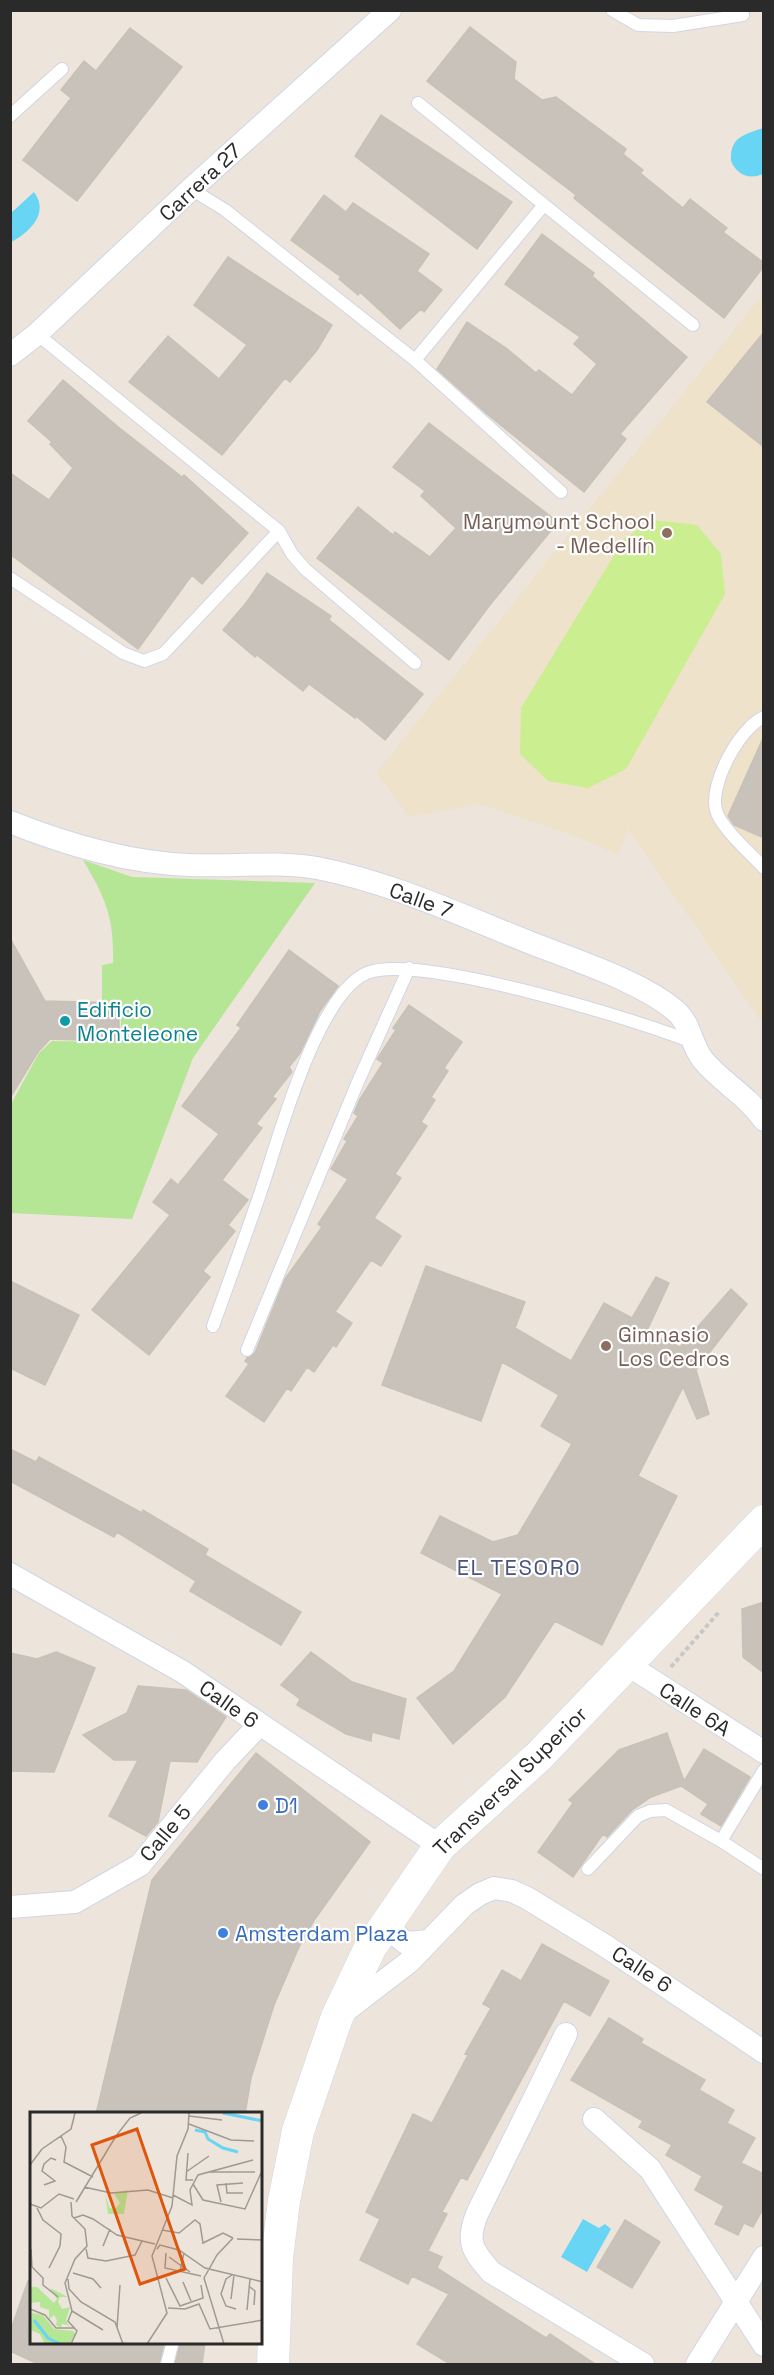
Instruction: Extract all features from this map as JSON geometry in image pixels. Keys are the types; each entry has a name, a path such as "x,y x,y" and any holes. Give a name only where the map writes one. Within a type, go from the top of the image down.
{"main road":[{"name":"Transversal Superior","path":"273,2364 277,2258 284,2201 298,2131 337,2016 370,1948 440,1846 539,1756 764,1521"}],"street":[{"name":"Carrera 27","path":"10,355 37,334 191,189 390,10"},
{"name":"Calle 7","path":"10,822 79,847 150,862 315,868 390,888 622,981 679,1013 686,1023 692,1042 715,1074 762,1109"},
{"name":"Calle 6","path":"10,1574 183,1672 440,1846"},
{"name":"Calle 6A","path":"628,1665 764,1752"},
{"name":"Calle 5","path":"10,1907 75,1902 140,1864 225,1761 259,1725"},
{"name":"Calle 6","path":"337,2016 409,1962 464,1905 494,1888 512,1891 604,1945 764,2052"},
{"path":"389,1919 397,1936 406,1943 429,1941"},
{"path":"566,2034 469,2234 477,2256 491,2272 643,2364"},
{"path":"594,2119 650,2169 764,2345"},
{"path":"697,2364 764,2257"}],"lane":[{"path":"612,10 638,25 673,26 743,15"},
{"path":"10,116 62,69"},
{"path":"418,103 693,325"},
{"path":"191,189 225,210 415,360 561,492"},
{"path":"415,360 543,206"},
{"path":"37,334 279,531 292,554 305,569 415,663"},
{"path":"10,578 123,653 144,661 163,654 279,531"},
{"path":"764,717 757,720 740,738 727,759 716,795 716,810 722,822 764,868"},
{"path":"213,1326 308,1053 333,1007 346,989 367,973 409,968 461,977 609,1012 692,1042"},
{"path":"247,1350 357,1084 409,968"},
{"path":"721,1841 764,1770"},
{"path":"588,1869 638,1816 650,1811 666,1810 721,1841 764,1869"},
{"path":"166,2364 172,2345"}],"path":[{"path":"656,1683 725,1605"}],"shaded area":[{"name":"Marymount School - Medellín","path":"763,294 763,1024 628,829 618,855 570,834 480,804 409,817 376,773"}],"green space":[{"path":"653,520 697,525 721,554 725,594 626,769 588,788 548,781 520,754 521,708 624,539"},
{"path":"83,860 132,877 315,883 193,1058 132,1219 11,1213 11,1104 39,1053 52,1041 121,1042 121,1002 102,1001 102,965 113,963 110,920 98,886"}],"water":[{"path":"763,128 763,174 744,175 731,161 735,142 744,135"},
{"path":"34,192 40,207 35,222 11,242 11,213"},
{"path":"583,2219 599,2228 605,2224 611,2229 587,2272 561,2257"}],"building":[{"path":"470,27 516,62 514,79 542,100 556,97 626,149 623,154 643,170 640,173 683,208 690,199 727,228 723,232 764,263 724,318 574,198 576,195 427,81"},
{"path":"130,28 182,67 77,201 23,160 71,98 61,90 84,61 96,71"},
{"path":"381,115 512,202 477,249 355,156"},
{"path":"324,195 346,212 353,203 429,254 417,271 442,290 424,312 421,309 400,329 360,292 358,295 339,279 341,277 291,240"},
{"path":"542,234 594,273 592,276 687,357 620,434 626,439 584,492 487,414 437,369 467,322 506,348 536,373 539,370 572,395 597,364 574,344 580,337 505,284"},
{"path":"228,257 332,325 317,350 290,382 285,378 222,455 129,382 168,336 219,379 247,345 194,305"},
{"path":"764,332 764,447 707,402"},
{"path":"63,380 117,426 182,477 184,475 248,533 202,584 192,575 138,649 10,554 10,473 49,500 73,468 50,444 52,442 28,421"},
{"path":"429,423 558,522 489,606 449,660 317,558 358,507 393,535 395,532 430,557 456,528 421,496 425,491 393,467"},
{"path":"267,573 331,616 329,620 423,694 385,740 356,716 355,718 309,684 303,691 257,655 255,657 223,630"},
{"path":"764,736 764,838 734,825 728,816"},
{"name":"Edificio Monteleone","path":"10,938 45,1001 119,1003 119,1041 50,1039 38,1052 10,1098"},
{"path":"289,950 338,986 320,1011 300,1053 289,1067 292,1072 272,1097 276,1099 256,1124 262,1128 222,1180 248,1200 228,1225 235,1231 203,1271 210,1277 149,1355 92,1310 170,1215 153,1202 171,1179 178,1185 219,1134 182,1106 241,1028 237,1025"},
{"path":"409,1005 462,1042 444,1068 448,1071 431,1097 435,1100 421,1122 427,1126 395,1174 401,1178 374,1218 401,1236 381,1266 371,1260 335,1312 352,1323 336,1347 333,1345 314,1372 307,1367 291,1391 287,1388 264,1422 226,1396 249,1364 245,1361 247,1358 255,1353 285,1279 322,1227 318,1224 348,1179 331,1169 347,1141 344,1139 358,1116 354,1113 360,1099 383,1063 377,1059 396,1030 393,1028"},
{"path":"426,1266 525,1302 515,1328 571,1361 604,1303 632,1318 656,1277 669,1283 646,1333 680,1347 731,1289 747,1304 696,1370 709,1414 697,1419 683,1387 638,1476 677,1496 602,1645 555,1621 505,1697 453,1744 417,1698 454,1671 502,1594 421,1553 440,1516 493,1542 518,1535 572,1444 541,1426 559,1395 502,1362 481,1421 382,1385"},
{"path":"10,1281 79,1315 45,1385 10,1368"},
{"path":"10,1449 36,1462 39,1457 142,1513 143,1510 208,1549 205,1555 301,1612 281,1645 190,1591 196,1581 117,1532 114,1537 10,1481"},
{"path":"764,1602 764,1673 743,1657 742,1609"},
{"path":"56,1652 95,1668 54,1772 10,1771 10,1653 37,1659"},
{"path":"311,1652 352,1682 406,1699 399,1739 372,1732 371,1741 346,1734 297,1705 300,1699 281,1685"},
{"path":"138,1686 186,1690 226,1717 197,1762 170,1761 158,1822 146,1836 109,1816 138,1760 114,1760 83,1735 127,1713"},
{"path":"667,1733 684,1781 704,1749 750,1777 721,1826 701,1814 708,1804 681,1786 651,1797 632,1810 607,1837 603,1834 573,1877 538,1852 573,1803 569,1800 619,1750"},
{"name":"Amsterdam Plaza","path":"256,1753 370,1842 315,1919 299,1947 274,2005 251,2078 245,2112 96,2112 152,1880"},
{"path":"542,1944 609,1981 590,2016 564,2001 467,2180 461,2177 442,2212 447,2214 428,2251 442,2257 437,2268 546,2338 550,2334 595,2364 450,2364 417,2344 449,2294 412,2276 408,2284 360,2260 380,2219 366,2212 413,2114 432,2123 468,2055 465,2054 491,2008 483,2004 502,1970 521,1981"},
{"path":"609,2018 643,2039 641,2043 705,2080 699,2090 734,2110 727,2123 755,2138 741,2163 764,2174 764,2207 753,2227 744,2223 738,2235 715,2224 724,2206 695,2190 702,2176 666,2155 672,2145 639,2127 643,2121 571,2080"},
{"path":"625,2220 660,2242 632,2288 597,2267"},
{"path":"28,2281 30,2281 30,2345 164,2345 159,2364 38,2364 10,2351 10,2332"},
{"path":"180,2345 205,2345 202,2364 175,2364"}],"place":[{"name":"Marymount School - Medellín","path":"667,533"},
{"name":"Edificio Monteleone","path":"65,1021"},
{"name":"Gimnasio Los Cedros","path":"606,1346"},
{"name":"D1","path":"263,1805"},
{"name":"Amsterdam Plaza","path":"223,1933"}],"district":[{"name":"EL TESORO","path":"519,1567"}]}
